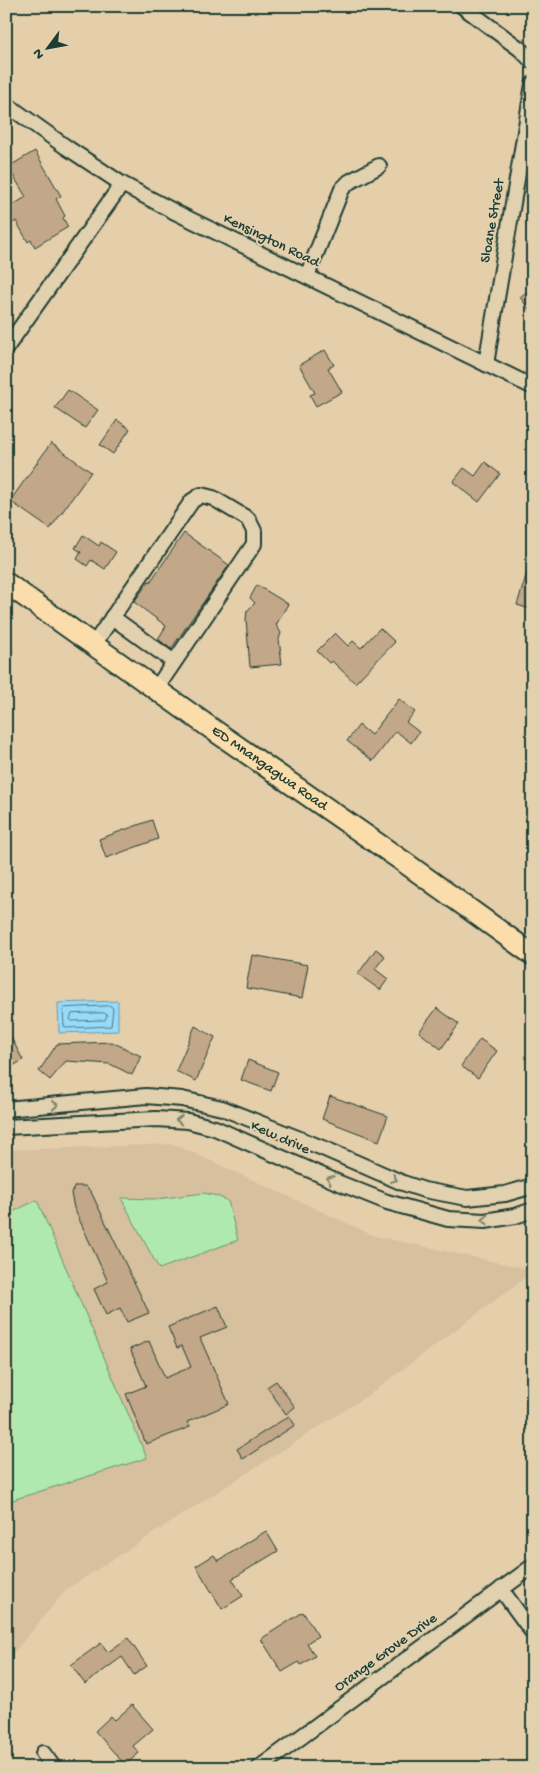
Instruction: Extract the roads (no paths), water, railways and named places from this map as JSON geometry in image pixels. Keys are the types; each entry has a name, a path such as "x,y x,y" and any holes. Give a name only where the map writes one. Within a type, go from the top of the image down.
{"highway":[{"name":"ED Mnangagwa Road","path":"6,583 404,862 533,955"}],"street":[{"path":"462,6 520,49 533,62"},
{"name":"Sloane Street","path":"486,364 533,84"},
{"name":"Kensington Road","path":"6,104 122,184 533,387"},
{"path":"307,276 342,189 349,182 379,166"},
{"path":"6,348 122,184"},
{"path":"94,644 192,501 201,495 213,498 248,519 254,531 254,544 156,688"},
{"path":"112,617 174,662"},
{"name":"Kew drive","path":"6,1109 146,1096 182,1099 222,1108 424,1190 467,1198 505,1194 533,1186"},
{"name":"Kew drive","path":"6,1127 156,1119 188,1121 223,1131 336,1182 387,1202 448,1219 485,1221 515,1216 533,1210"},
{"name":"Orange Grove Drive","path":"259,1768 533,1566"},
{"path":"501,1589 533,1633"},
{"path":"43,1753 54,1768"}],"water":[{"path":"118,1001 118,1031 59,1033 58,1003"}]}
